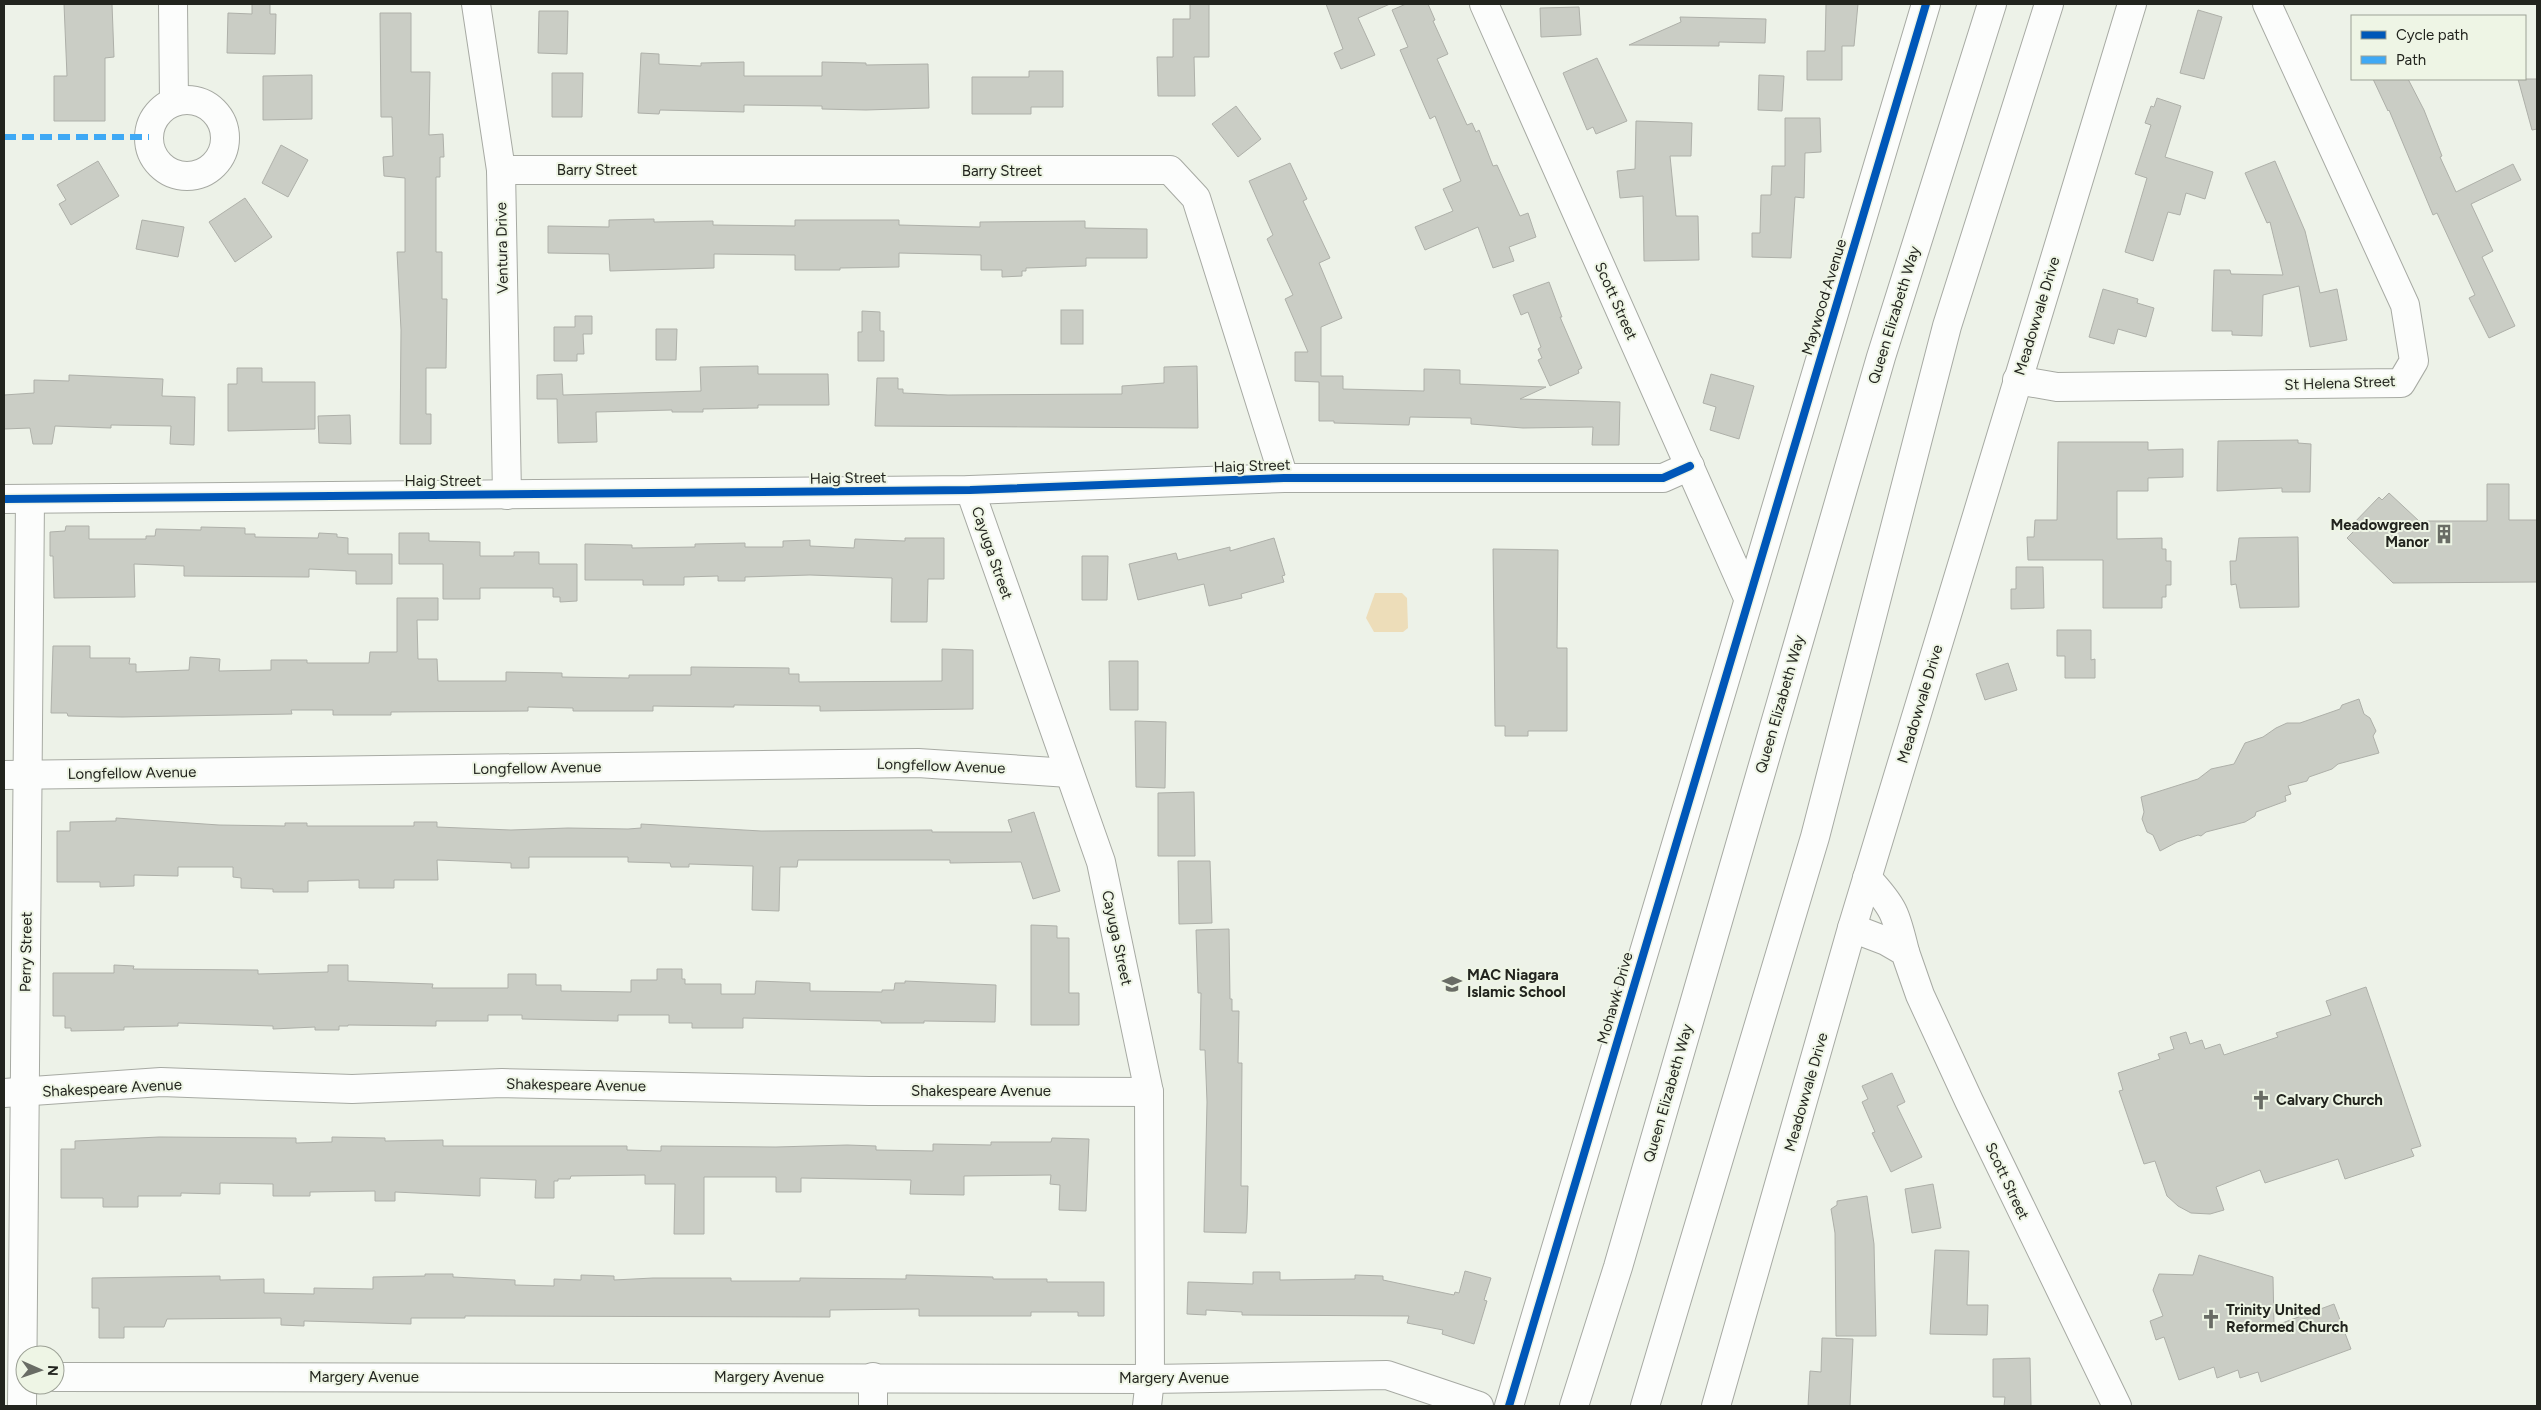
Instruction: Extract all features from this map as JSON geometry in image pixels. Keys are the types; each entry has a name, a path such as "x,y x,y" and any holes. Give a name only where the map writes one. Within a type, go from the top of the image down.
{"main road":[{"path":"173,4 174,102"},
{"name":"Ventura Drive","path":"476,4 501,170 507,495"},
{"name":"Scott Street","path":"1484,4 1748,598"},
{"name":"Maywood Avenue","path":"1748,598 1926,4"},
{"path":"1908,270 1982,4"},
{"name":"Queen Elizabeth Way","path":"1574,1406 1618,1267 1880,357 1992,4"},
{"path":"1644,1406 1815,837 1947,326 2049,4"},
{"name":"Meadowvale Drive","path":"1716,1406 1852,928 2132,4"},
{"name":"St Helena Street","path":"2017,380 2057,387 2401,383 2414,361 2405,306 2267,4"},
{"name":"Barry Street","path":"501,170 1170,170 1196,198 1284,478"},
{"name":"Haig Street","path":"17,499 970,490 1284,478 1663,478 1690,466"},
{"name":"Cayuga Street","path":"970,490 1101,862 1149,1092 1150,1379 1148,1406"},
{"name":"Perry Street","path":"17,499 14,1093 17,1345"},
{"name":"Mohawk Drive","path":"1509,1406 1748,598"},
{"name":"Longfellow Avenue","path":"16,775 262,770 918,763 1069,773"},
{"name":"Scott Street","path":"1867,878 1888,900 1895,913 1905,952 1920,995 2117,1406"},
{"path":"1852,928 1881,939 1905,952"},
{"name":"Shakespeare Avenue","path":"14,1093 161,1082 352,1089 502,1083 859,1090 1149,1092"},
{"name":"Margery Avenue","path":"65,1377 1150,1379 1387,1375 1479,1406"},
{"path":"873,1377 873,1406"}],"shaded area":[{"path":"1375,593 1402,593 1407,598 1408,628 1403,632 1374,632 1366,618"}],"building":[{"path":"64,4 112,4 114,57 105,58 105,121 54,121 54,76 67,76"},
{"path":"252,4 270,4 270,14 276,14 275,54 227,53 228,13 252,14"},
{"path":"1190,4 1209,4 1209,57 1194,57 1195,96 1158,96 1157,57 1173,57 1173,19 1190,19"},
{"path":"1326,4 1390,4 1358,18 1375,55 1341,69 1334,53 1343,49"},
{"path":"1406,4 1428,4 1435,20 1433,21 1448,54 1437,59 1467,125 1472,123 1476,132 1479,130 1493,166 1497,165 1520,216 1528,213 1536,237 1509,247 1514,261 1493,268 1478,227 1425,250 1415,227 1453,211 1443,189 1461,181 1435,116 1430,119 1400,50 1408,47 1392,10"},
{"path":"1826,4 1858,4 1854,46 1842,46 1842,80 1807,80 1807,51 1825,51"},
{"path":"1579,7 1581,35 1541,37 1540,8"},
{"path":"2198,10 2222,17 2204,79 2180,73"},
{"path":"539,11 568,11 567,54 538,53"},
{"path":"380,13 411,13 411,72 430,72 429,135 443,134 444,157 440,157 440,177 436,177 436,252 442,252 442,299 447,299 446,368 426,368 426,414 431,414 431,444 400,444 401,330 397,252 405,252 405,178 384,176 383,157 393,156 392,117 381,117"},
{"path":"1680,17 1766,19 1765,43 1719,42 1719,46 1629,45 1681,22"},
{"path":"641,53 659,54 659,64 701,66 701,63 744,62 744,76 822,76 822,62 866,63 866,65 928,64 929,108 866,110 822,109 822,106 744,105 744,112 660,110 659,114 638,113"},
{"path":"1597,58 1627,121 1596,134 1593,127 1587,130 1563,73"},
{"path":"1029,71 1063,71 1063,107 1031,107 1031,114 972,114 972,77 1029,77"},
{"path":"552,73 583,73 582,117 552,117"},
{"path":"312,75 312,119 263,120 263,76"},
{"path":"1759,75 1784,76 1782,111 1758,110"},
{"path":"2537,79 2537,129 2532,130 2518,80"},
{"path":"2373,80 2409,80 2424,110 2442,156 2440,157 2456,192 2513,164 2521,180 2471,204 2493,251 2482,257 2515,326 2489,338 2469,298 2475,295 2437,213 2433,215"},
{"path":"2157,98 2181,106 2165,157 2213,172 2205,199 2186,193 2180,215 2168,212 2153,261 2125,252 2147,178 2135,174 2151,125 2145,123 2151,106 2154,107"},
{"path":"1236,106 1261,139 1238,157 1212,124"},
{"path":"1785,118 1820,118 1821,152 1805,153 1804,198 1795,197 1791,258 1752,257 1752,233 1760,233 1761,195 1771,195 1772,166 1785,166"},
{"path":"1636,121 1692,123 1691,156 1670,156 1676,216 1698,216 1699,260 1644,261 1643,196 1620,198 1617,171 1635,169"},
{"path":"281,145 308,160 288,197 262,183"},
{"path":"98,161 119,196 71,225 59,204 66,200 57,185"},
{"path":"2275,161 2305,231 2320,293 2337,289 2347,340 2310,347 2299,286 2263,295 2262,336 2232,335 2232,331 2212,331 2214,270 2230,270 2231,274 2283,275 2270,222 2267,223 2245,173"},
{"path":"1290,163 1307,199 1303,201 1330,258 1319,263 1342,318 1321,327 1321,376 1343,376 1343,389 1424,391 1424,369 1460,370 1460,384 1546,387 1520,399 1620,402 1619,445 1592,445 1593,427 1523,428 1471,424 1471,418 1410,417 1409,425 1319,421 1319,382 1295,381 1295,352 1308,352 1285,299 1293,295 1267,239 1273,235 1249,181"},
{"path":"245,198 272,237 235,262 209,222"},
{"path":"654,219 654,222 713,221 713,225 795,226 795,220 899,220 899,225 980,227 980,222 1085,221 1085,228 1147,229 1147,258 1086,258 1086,266 1026,268 1026,271 1022,271 1022,276 1002,277 1002,270 981,270 981,255 899,253 899,267 795,270 795,255 714,254 714,268 610,271 609,254 548,253 548,226 609,227 609,220"},
{"path":"142,220 184,227 178,257 136,249"},
{"path":"1549,282 1562,317 1560,317 1582,368 1578,370 1579,373 1550,386 1538,360 1542,358 1538,349 1541,347 1528,312 1521,315 1513,295"},
{"path":"2103,289 2138,299 2137,303 2154,308 2146,337 2118,329 2114,344 2089,337"},
{"path":"1061,310 1083,310 1083,344 1061,344"},
{"path":"862,311 880,312 880,331 884,331 884,361 858,361 858,332 862,332"},
{"path":"575,316 592,316 592,334 583,334 584,354 577,354 577,361 554,361 554,327 575,327"},
{"path":"656,329 677,329 676,360 656,360"},
{"path":"758,366 758,374 828,374 829,405 758,405 758,408 703,409 703,412 672,412 672,410 596,412 597,442 558,443 557,399 537,399 537,375 562,374 563,395 701,391 700,367"},
{"path":"1197,366 1198,428 875,426 877,378 898,378 898,389 903,389 903,393 948,395 1122,394 1122,386 1164,383 1164,367"},
{"path":"237,368 262,368 262,382 315,382 315,429 228,431 228,384 237,384"},
{"path":"1711,374 1754,386 1739,439 1710,430 1716,407 1703,403"},
{"path":"69,375 163,379 162,396 195,397 194,445 170,444 171,426 111,425 111,428 55,426 52,444 33,444 30,428 4,429 4,395 34,393 34,380 69,381"},
{"path":"350,415 351,444 319,443 318,416"},
{"path":"2298,440 2298,443 2311,444 2310,492 2282,492 2282,488 2217,491 2218,441"},
{"path":"2058,442 2148,442 2148,450 2183,449 2183,477 2148,478 2148,491 2117,491 2117,539 2162,538 2162,549 2166,549 2166,561 2171,561 2171,585 2166,585 2166,597 2162,597 2162,608 2103,608 2103,560 2028,560 2027,537 2034,537 2035,520 2057,520"},
{"name":"Meadowgreen Manor","path":"2487,484 2509,484 2509,520 2537,520 2537,582 2393,583 2347,538 2355,530 2351,526 2379,497 2382,500 2389,493 2419,521 2487,521"},
{"path":"66,526 89,526 89,539 146,539 146,536 155,536 156,529 201,530 201,527 245,528 245,534 255,534 255,537 318,538 319,533 337,534 337,537 348,538 348,554 392,554 392,584 356,584 356,571 309,569 309,577 184,576 184,566 134,564 135,597 54,598 53,556 50,556 50,532 65,531"},
{"path":"399,533 429,533 429,541 480,542 480,556 514,556 514,552 539,552 539,564 577,564 577,601 560,602 560,597 553,597 553,588 480,588 480,599 443,599 443,564 399,564"},
{"path":"2298,537 2299,607 2240,608 2236,584 2231,585 2230,561 2236,561 2239,538"},
{"path":"905,538 944,538 944,579 928,579 927,622 891,622 892,578 810,575 745,577 745,581 718,581 718,576 684,577 684,585 643,585 643,580 585,580 585,544 632,545 632,548 695,547 695,544 745,543 745,547 783,547 783,541 810,540 810,546 854,548 855,539 905,541"},
{"path":"1274,538 1285,575 1282,576 1284,582 1241,594 1242,598 1209,606 1204,584 1138,600 1129,564 1176,553 1178,560 1230,547 1230,551"},
{"path":"1493,549 1558,550 1557,648 1567,648 1567,731 1528,731 1528,736 1505,736 1505,726 1495,726"},
{"path":"1082,556 1108,556 1107,600 1082,600"},
{"path":"2016,567 2043,567 2044,608 2011,609 2011,589 2016,589"},
{"path":"397,598 438,598 438,620 417,620 418,659 437,659 438,681 506,681 506,672 562,673 562,677 629,678 629,675 691,675 691,667 789,668 789,674 799,674 799,682 942,681 942,649 973,650 973,709 820,711 820,706 734,705 734,707 653,706 653,711 573,711 573,708 528,707 528,711 391,712 391,715 333,715 333,710 291,710 292,714 122,717 68,716 67,713 51,713 53,646 90,646 90,658 130,658 129,664 136,664 136,672 189,670 190,657 220,659 219,671 271,670 271,660 307,660 307,663 369,663 370,652 397,652"},
{"path":"2057,630 2091,630 2091,660 2095,659 2095,678 2065,678 2065,656 2057,656"},
{"path":"1109,661 1138,661 1138,710 1110,710"},
{"path":"2008,663 2017,690 1985,700 1976,674"},
{"path":"2359,699 2364,714 2370,718 2376,731 2373,736 2379,753 2338,764 2332,769 2309,777 2307,781 2288,786 2291,794 2285,796 2286,801 2256,812 2255,816 2245,822 2206,832 2201,836 2198,835 2177,842 2160,851 2153,835 2147,832 2142,819 2144,812 2141,797 2198,779 2211,769 2234,764 2245,743 2263,737 2287,723 2300,723 2340,709 2342,705"},
{"path":"1135,721 1166,722 1165,788 1136,787"},
{"path":"1194,792 1195,856 1158,856 1158,793"},
{"path":"1034,812 1060,891 1033,899 1021,862 950,863 950,860 798,860 797,867 780,867 779,911 752,910 753,866 689,864 689,867 671,867 670,863 628,862 628,857 529,857 529,868 511,868 511,863 437,860 438,880 394,880 394,888 359,888 359,880 308,881 308,892 273,892 273,889 241,888 241,878 233,877 233,867 178,867 178,876 134,875 134,886 100,887 100,882 57,882 57,831 70,831 70,822 116,821 116,818 219,825 285,826 285,823 307,823 307,826 414,826 414,822 437,822 437,827 511,830 568,828 628,829 641,828 641,824 761,831 932,830 932,832 1012,832 1008,820"},
{"path":"1178,861 1210,861 1212,923 1179,924"},
{"path":"1031,925 1057,926 1057,938 1069,938 1069,993 1079,993 1079,1025 1031,1025"},
{"path":"1229,929 1230,999 1232,999 1232,1011 1239,1011 1238,1063 1242,1063 1241,1186 1248,1186 1246,1233 1204,1232 1207,1102 1205,1050 1200,1050 1201,993 1198,993 1196,930"},
{"path":"114,965 134,966 133,969 258,970 258,974 328,972 328,965 348,965 348,981 433,984 432,988 508,988 508,974 536,974 536,985 561,985 561,991 631,992 631,980 657,980 657,969 682,969 682,979 685,979 685,984 721,984 721,994 755,994 756,981 810,983 810,991 882,992 882,990 894,990 895,983 905,983 905,981 996,985 995,1022 924,1021 924,1023 881,1023 881,1021 743,1018 743,1028 692,1028 692,1023 669,1023 669,1015 618,1015 618,1021 522,1019 522,1015 488,1015 488,1021 436,1021 436,1026 348,1025 339,1026 339,1030 315,1030 315,1027 273,1029 273,1026 178,1023 178,1026 124,1027 124,1030 71,1031 71,1028 65,1028 65,1016 53,1016 53,973 114,973"},
{"name":"Calvary Church","path":"2366,987 2421,1146 2411,1149 2414,1156 2345,1179 2338,1159 2265,1183 2260,1170 2216,1187 2224,1210 2210,1214 2191,1213 2178,1206 2167,1196 2155,1161 2144,1164 2119,1091 2123,1090 2118,1073 2160,1059 2158,1054 2174,1049 2170,1037 2186,1032 2190,1044 2202,1040 2205,1049 2220,1044 2224,1055 2278,1037 2276,1033 2331,1015 2326,1001"},
{"path":"1892,1073 1905,1102 1897,1106 1922,1157 1891,1172 1872,1133 1875,1132 1862,1102 1868,1099 1862,1086"},
{"path":"159,1137 296,1138 296,1143 332,1142 332,1137 385,1138 385,1141 443,1140 443,1146 627,1146 627,1150 661,1151 661,1146 776,1147 847,1145 876,1146 876,1150 933,1151 933,1144 991,1145 991,1142 1051,1142 1052,1138 1089,1139 1086,1211 1059,1210 1060,1185 1050,1184 1051,1175 964,1176 964,1195 910,1194 911,1180 801,1178 801,1192 776,1192 776,1177 704,1177 704,1234 674,1234 675,1184 645,1184 645,1175 571,1176 570,1179 558,1179 558,1181 554,1181 554,1198 535,1198 536,1180 480,1178 480,1196 395,1192 395,1201 375,1201 375,1191 310,1192 310,1196 273,1196 273,1184 220,1183 220,1194 181,1193 181,1196 138,1196 138,1207 103,1207 103,1198 61,1198 61,1149 75,1149 75,1141"},
{"path":"1933,1184 1941,1228 1912,1233 1905,1189"},
{"path":"1867,1196 1874,1244 1876,1336 1836,1336 1835,1233 1831,1209 1837,1205 1837,1201"},
{"path":"1935,1250 1969,1251 1967,1305 1988,1305 1987,1335 1930,1334"},
{"name":"Trinity United Reformed Church","path":"2199,1255 2273,1277 2274,1326 2334,1304 2351,1349 2261,1382 2258,1372 2240,1378 2238,1370 2217,1378 2214,1367 2179,1380 2164,1337 2156,1340 2150,1321 2163,1316 2153,1290 2159,1274 2193,1275"},
{"path":"1465,1271 1491,1278 1484,1300 1487,1301 1474,1344 1442,1334 1443,1330 1407,1323 1409,1316 1242,1315 1242,1312 1206,1310 1206,1315 1187,1314 1188,1282 1253,1284 1253,1272 1280,1272 1280,1280 1355,1279 1355,1275 1383,1276 1383,1280 1454,1295 1455,1292 1459,1293"},
{"path":"425,1274 453,1274 453,1277 515,1280 515,1285 554,1286 554,1279 581,1280 581,1275 614,1276 614,1280 731,1278 731,1281 800,1281 800,1278 906,1279 906,1275 993,1277 993,1279 1047,1279 1047,1282 1104,1282 1104,1316 1078,1316 1078,1312 1031,1312 1031,1316 919,1316 919,1309 830,1310 830,1317 465,1316 465,1318 411,1318 411,1324 304,1321 304,1326 281,1325 281,1318 167,1319 164,1327 124,1327 124,1338 99,1338 99,1308 92,1308 92,1278 220,1276 220,1280 264,1279 264,1293 314,1294 314,1288 373,1289 373,1277 425,1276"},
{"path":"1822,1338 1853,1339 1850,1406 1808,1406 1810,1371 1821,1372"},
{"path":"2030,1358 2031,1406 2004,1406 2005,1397 1993,1397 1993,1359"}],"marked path":[{"path":"4,137 149,137"}],"cycle path":[{"path":"1509,1406 1926,4"},
{"path":"4,499 970,490 1284,478 1663,478 1690,466"}],"place":[{"name":"Meadowgreen Manor","path":"2444,534"},
{"name":"MAC Niagara Islamic School","path":"1452,984"},
{"name":"Calvary Church","path":"2261,1100"},
{"name":"Trinity United Reformed Church","path":"2211,1319"}]}
